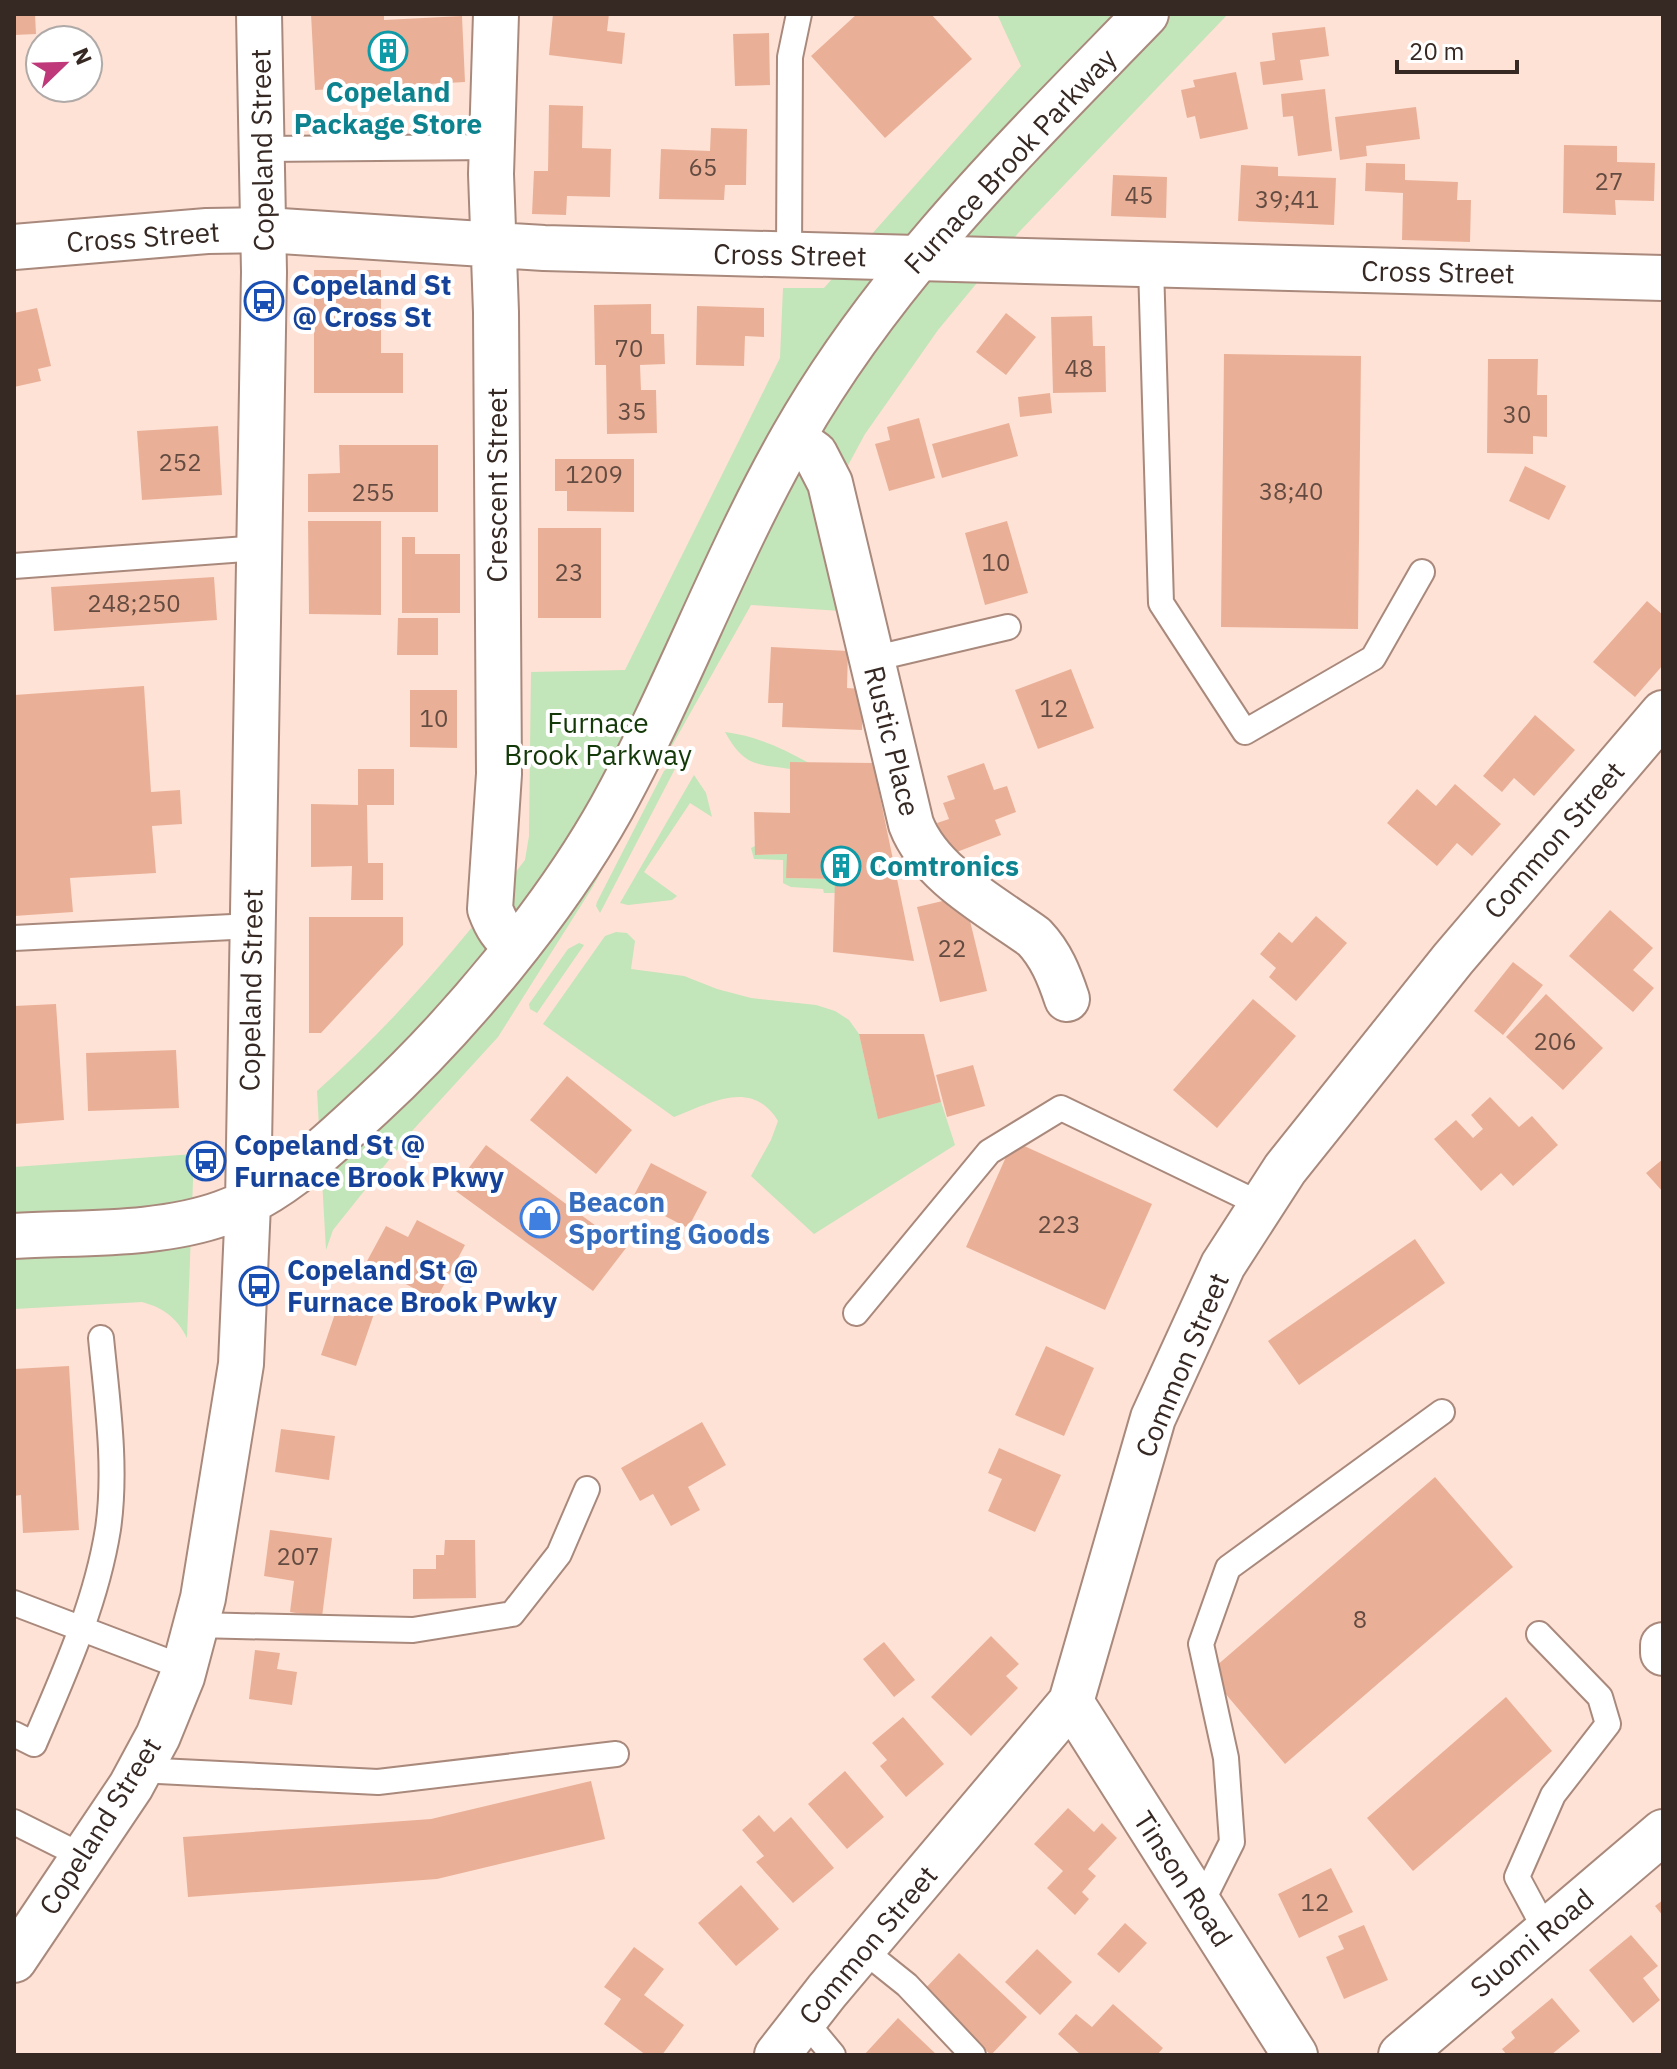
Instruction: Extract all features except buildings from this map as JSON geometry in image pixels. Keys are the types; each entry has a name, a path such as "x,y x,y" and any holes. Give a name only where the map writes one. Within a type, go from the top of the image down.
{"street":[{"name":"Copeland Street","path":"14,1960 139,1770 158,1736 185,1668 203,1598 241,1364 248,1204 265,230 259,14"},
{"name":"Crescent Street","path":"496,14 492,245 496,312 499,774 490,909 496,925 516,946"},
{"name":"Furnace Brook Parkway","path":"14,1236 178,1225 248,1204 292,1174 389,1089 442,1034 516,946 571,873 611,809 756,505 793,438 838,367 918,258 1001,162 1146,14"},
{"name":"Cross Street","path":"14,247 207,231 265,230 492,245 1151,266 1663,278"},
{"name":"Rustic Place","path":"793,438 815,454 830,483 911,824 918,841 942,870 1034,937 1054,964 1067,999"},
{"name":"Common Street","path":"777,2055 862,1949 1071,1702 1153,1418 1223,1265 1285,1169 1453,959 1663,713"},
{"path":"1663,1645 1663,1653"},
{"name":"Tinson Road","path":"1071,1702 1295,2055"},
{"name":"Suomi Road","path":"1401,2055 1663,1832"}],"lane":[{"path":"789,255 790,57 799,14"},
{"path":"263,149 492,147"},
{"path":"1151,266 1161,603 1245,732 1373,658 1422,572"},
{"path":"14,566 259,548"},
{"path":"872,659 1008,627"},
{"path":"14,938 252,926"},
{"path":"856,1313 989,1152 1061,1108 1262,1205"},
{"path":"14,1734 34,1744 83,1629 108,1528 111,1443 101,1338"},
{"path":"1200,1906 1232,1842 1226,1758 1201,1644 1228,1568 1442,1412"},
{"path":"196,1625 413,1630 512,1614 559,1554 587,1489"},
{"path":"14,1603 185,1668"},
{"path":"1539,1634 1600,1697 1608,1724 1553,1795 1517,1877 1546,1931"},
{"path":"139,1770 378,1782 616,1754"},
{"path":"14,1822 84,1857"},
{"path":"862,1949 907,1985 973,2055"},
{"path":"804,2020 833,2055"}],"green space":[{"name":"Furnace Brook Parkway","path":"997,14 1228,14 1019,232 938,330 865,434 833,493 841,611 751,605 592,888 498,1037 412,1131 333,1230 326,1250 317,1091 427,981 525,860 529,836 531,672 625,670 780,358 783,288 824,288 1021,66"},
{"path":"725,732 768,743 809,763 790,762 790,769 752,761 738,751"},
{"path":"672,764 677,765 600,913 597,902 664,771"},
{"path":"694,775 706,793 712,817 690,803 644,872 677,896 672,900 628,905 620,903"},
{"path":"755,846 755,855 787,854 787,878 835,879 835,893 791,887 783,883 783,860 754,859 751,848"},
{"path":"616,932 627,933 635,941 631,969 684,976 751,998 816,1005 835,1011 849,1020 859,1034 878,1118 941,1102 955,1145 814,1234 751,1176 778,1121 768,1108 756,1100 730,1098 674,1117 543,1024 605,936"},
{"path":"579,943 584,945 537,1013 530,1009 529,1004 568,949"},
{"path":"194,1154 187,1338 169,1315 142,1302 14,1309 14,1167"}],"place":[{"name":"Copeland Package Store","path":"388,51"},
{"name":"Copeland St @ Cross St","path":"264,301"},
{"name":"Comtronics","path":"841,866"},
{"name":"Copeland St @ Furnace Brook Pkwy","path":"206,1161"},
{"name":"Beacon Sporting Goods","path":"540,1218"},
{"name":"Copeland St @ Furnace Brook Pwky","path":"259,1286"}]}
